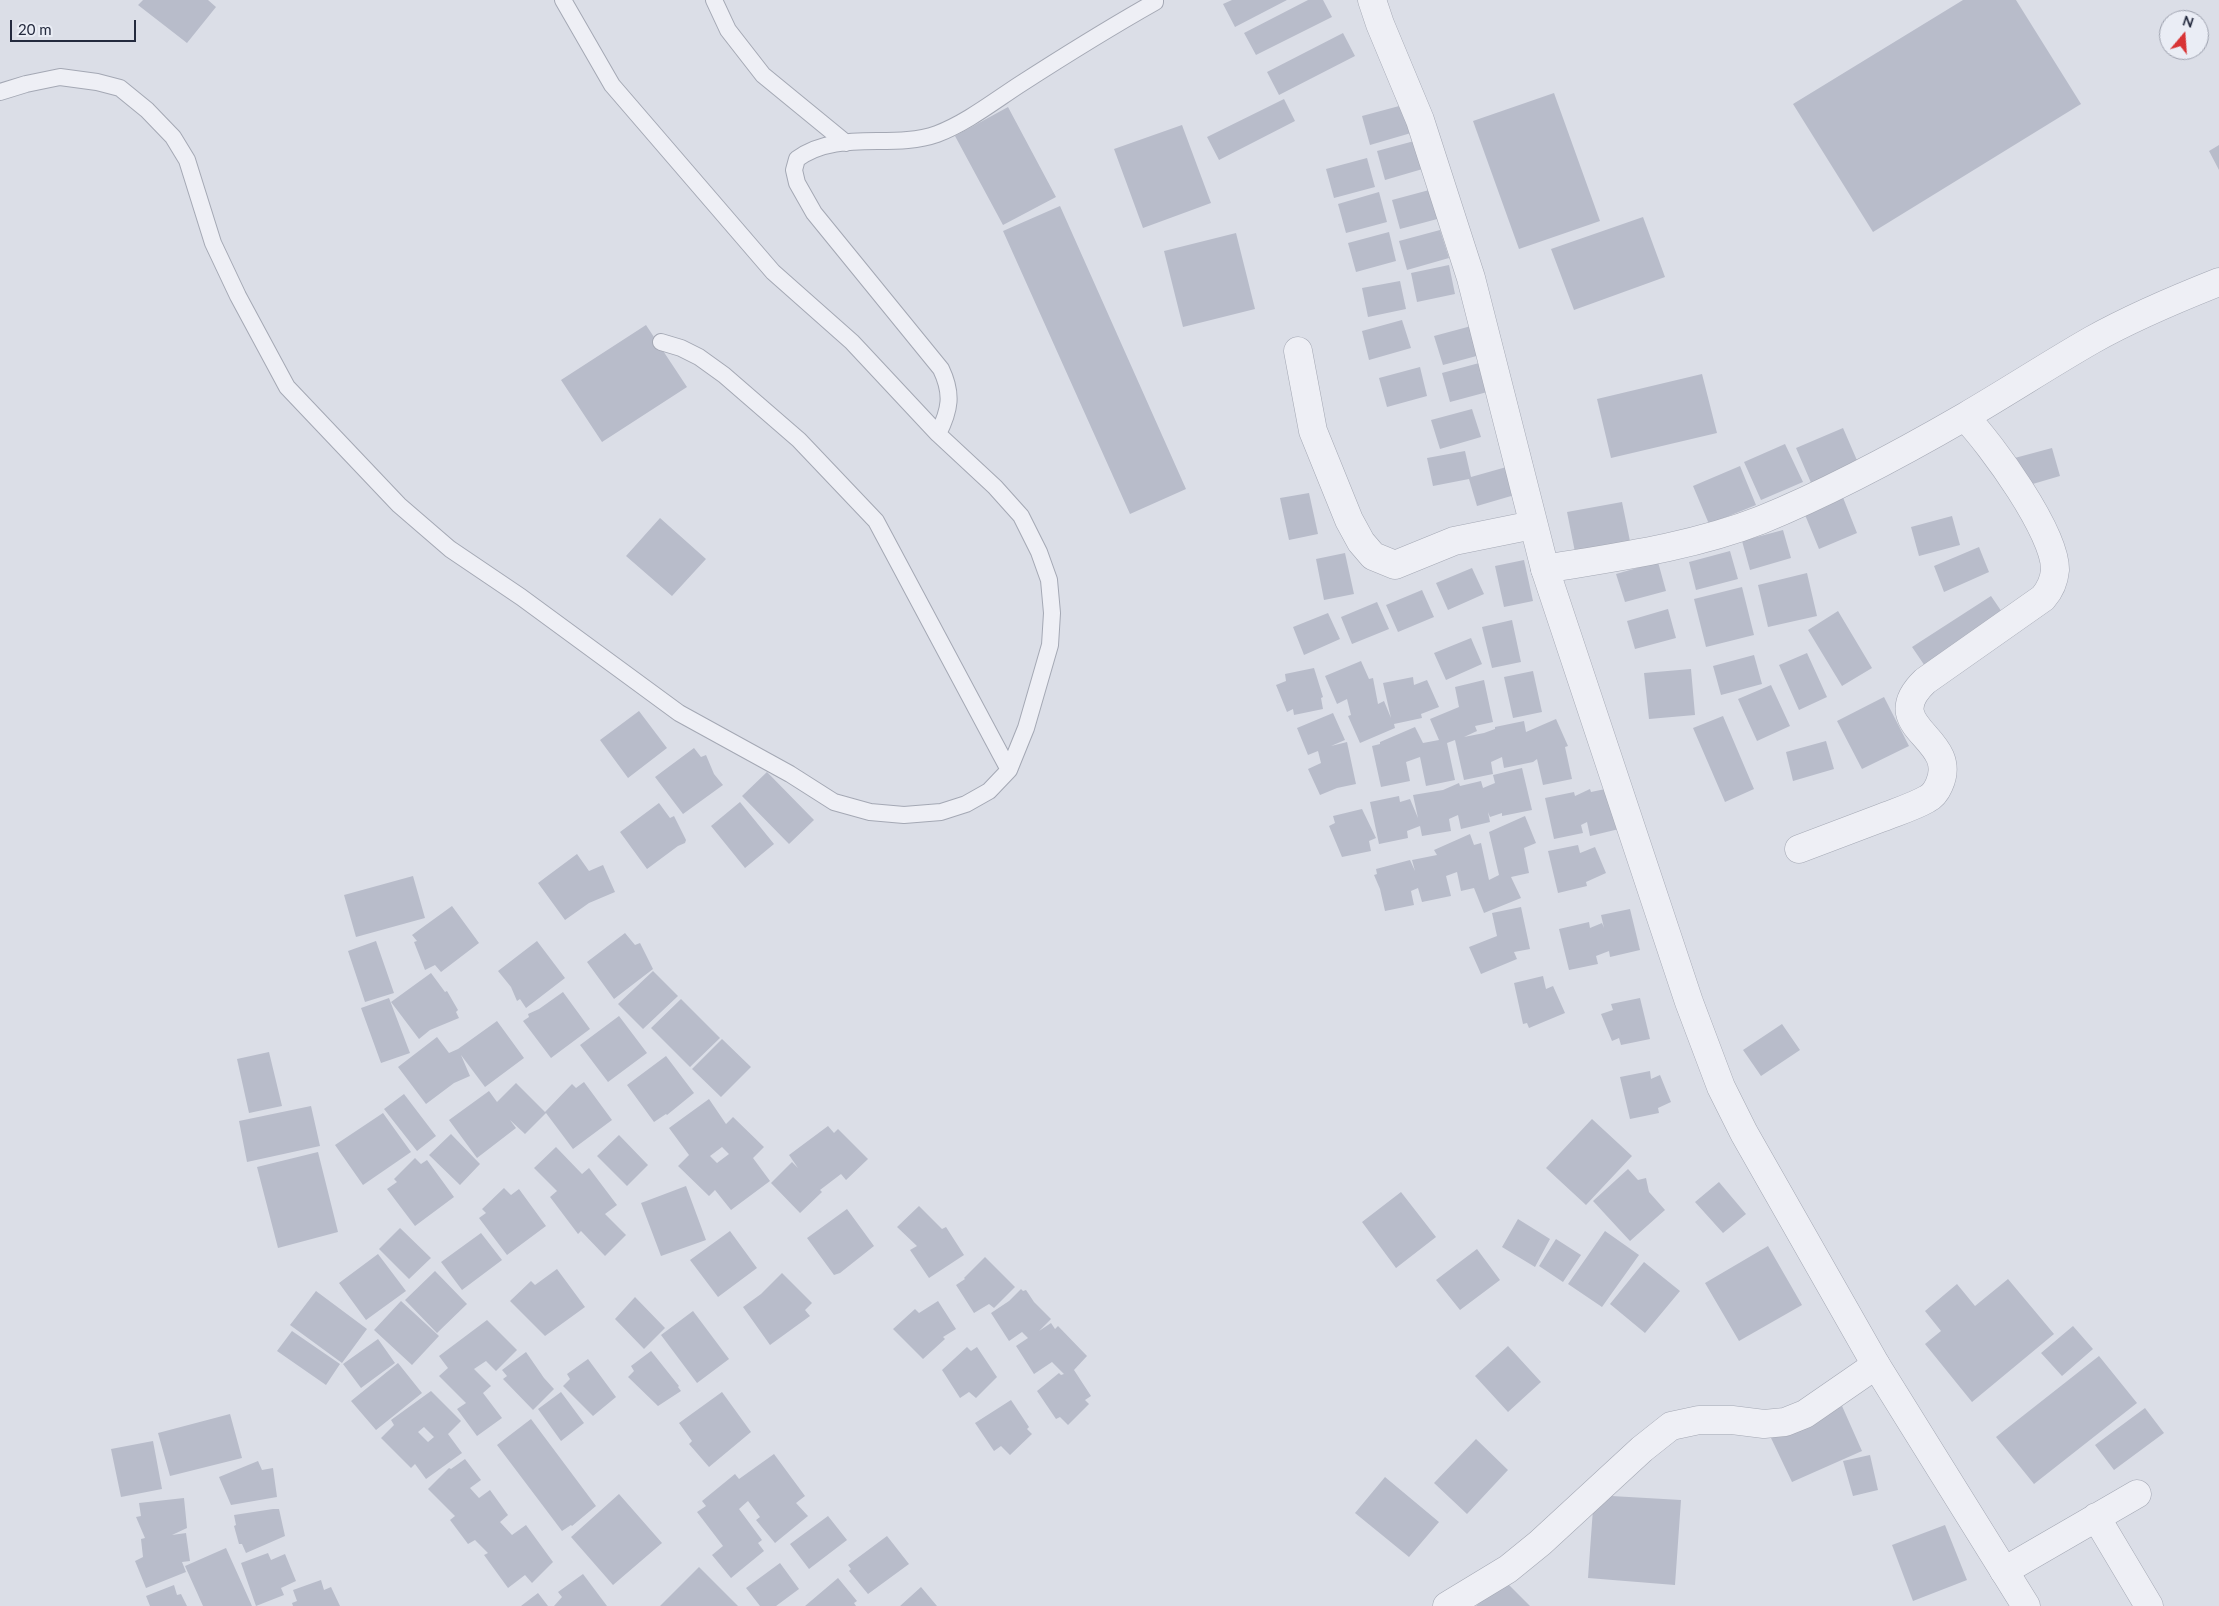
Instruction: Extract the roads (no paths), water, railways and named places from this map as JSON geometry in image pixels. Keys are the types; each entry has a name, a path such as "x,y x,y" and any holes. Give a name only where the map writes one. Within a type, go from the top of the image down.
{"street":[{"path":"1372,0 1420,120 1471,278 1544,569 1689,1002 1721,1087 1744,1133 1876,1365 2026,1606"},
{"path":"1544,569 1668,547 1718,535 1761,520 1855,475 1965,417 2092,340 2162,304 2219,282"},
{"path":"1298,351 1313,431 1349,520 1361,542 1372,556 1395,565 1454,541 1532,525"},
{"path":"1799,849 1913,806 1936,792 1944,773 1942,760 1935,746 1914,724 1909,715 1911,698 1916,689 1936,672 2043,598 2053,584 2055,570 2050,544 2011,478 1982,435 1965,417"},
{"path":"1447,1606 1508,1569 1540,1543 1635,1455 1671,1426 1699,1420 1732,1420 1764,1424 1785,1422 1805,1414 1876,1365"},
{"path":"2004,1571 2137,1494"},
{"path":"2096,1517 2149,1606"}],"lane":[{"path":"0,92 60,77 97,82 120,88 147,110 173,137 187,160 213,243 238,296 287,387 398,504 450,549 522,597 679,713 790,774 834,802 870,812 904,815 941,812 966,804 990,791 1009,770 1026,728 1050,645 1052,613 1049,580 1039,552 1021,516 995,487 938,434 852,342 773,272 612,85 563,0"},
{"path":"714,0 728,30 763,75 846,143"},
{"path":"938,434 947,415 949,403 947,382 941,369 814,213 797,183 794,170 797,159 818,147 846,143 898,140 938,134 978,112 1075,49 1157,1"},
{"path":"661,342 681,348 699,357 724,374 798,440 876,521 1009,770"}]}
